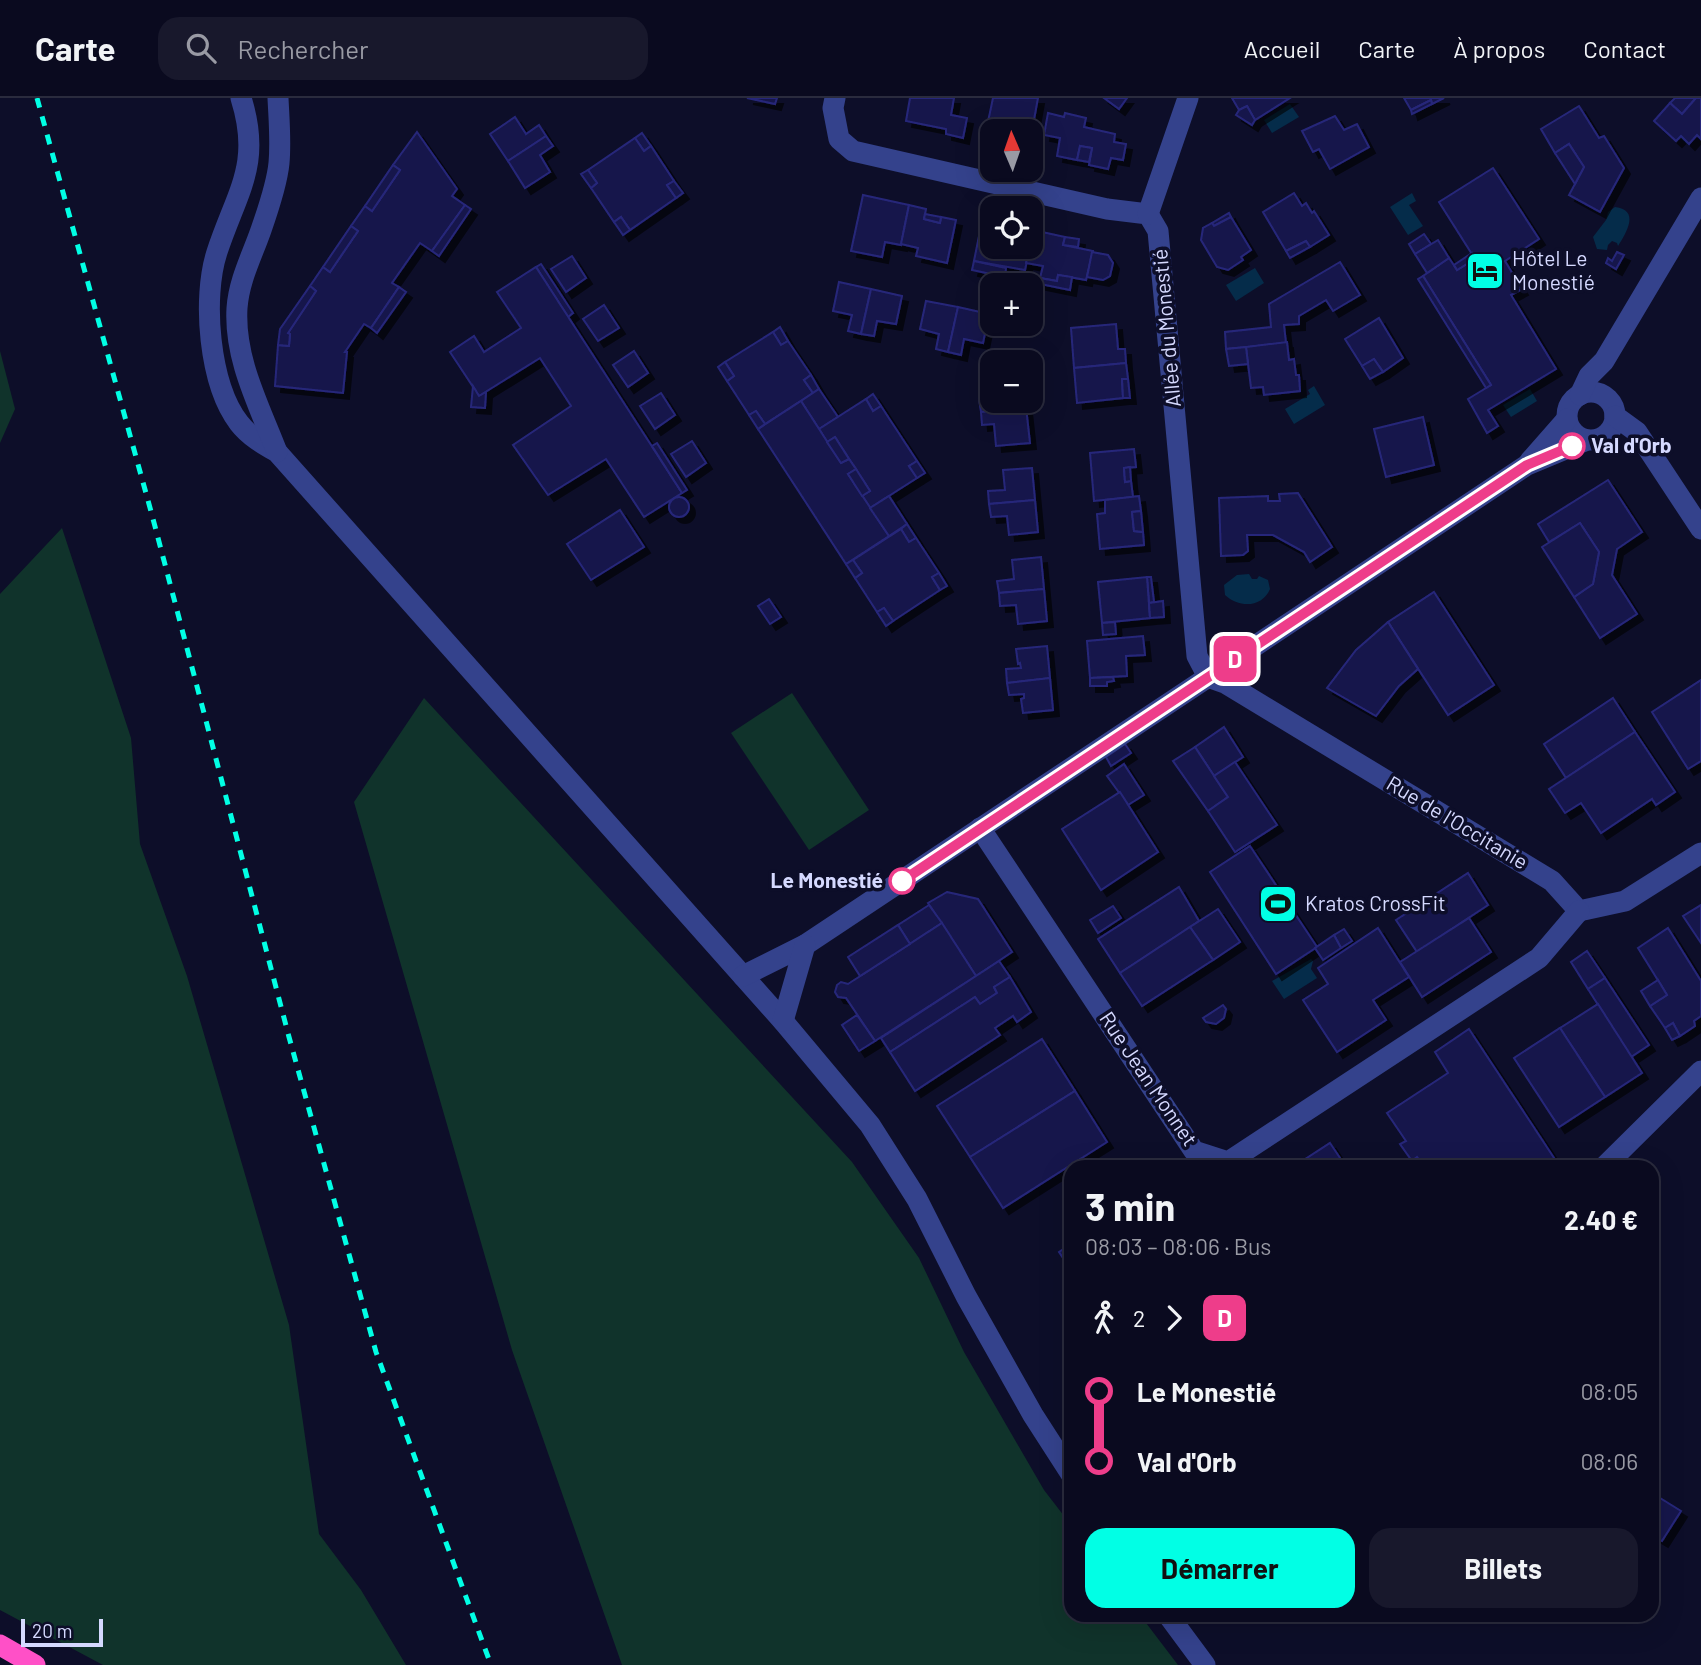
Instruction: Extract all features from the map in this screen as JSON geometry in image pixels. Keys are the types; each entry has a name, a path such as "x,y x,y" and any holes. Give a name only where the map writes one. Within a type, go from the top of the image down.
{"highway":[{"path":"0,1645 34,1665"}],"street":[{"path":"241,98 250,140 248,170 217,254 209,314 212,345 221,384 238,421 254,439 277,452 783,1021 870,1125 917,1199 966,1296 1033,1415 1064,1463"},
{"path":"277,452 246,376 237,308 242,282 261,230 279,165 278,98"},
{"path":"835,98 833,108 839,139 853,151 1107,209 1148,214 1188,98"},
{"path":"1527,465 1567,419 1570,404 1580,395 1589,376 1604,361 1701,198"},
{"name":"Allée du Monestié","path":"1148,214 1158,231 1197,656 1208,677"},
{"path":"743,976 754,968 806,945 1527,465 1611,431 1611,406 1604,361"},
{"path":"1580,395 1593,392 1637,432 1701,529"},
{"path":"1567,419 1573,432 1592,440 1628,443 1655,460"},
{"name":"Rue de l'Occitanie","path":"1208,677 1224,683 1552,881 1579,911"},
{"name":"Rue Jean Monnet","path":"980,828 1194,1151 1222,1160"},
{"path":"1579,911 1625,901 1701,853"},
{"name":"Rue Jean Monnet","path":"1231,1160 1539,958 1579,911"},
{"path":"783,1021 806,945"},
{"path":"1611,1160 1701,1071"},
{"path":"1173,1622 1205,1665"}],"green space":[{"path":"0,351 15,409 0,443"},
{"path":"62,528 131,738 140,844 187,976 289,1325 319,1534 361,1590 406,1665 103,1665 0,1610 0,594"},
{"path":"792,693 869,810 809,850 731,733"},
{"path":"424,698 852,1162 919,1258 964,1352 1044,1490 1064,1516 1064,1622 1145,1622 1178,1665 622,1665 512,1350 354,802"}],"water":[{"path":"1290,104 1299,117 1272,133 1264,120"},
{"path":"1412,193 1416,201 1409,205 1423,226 1408,235 1390,207"},
{"path":"1615,207 1627,212 1628,228 1618,246 1612,241 1607,250 1597,249 1593,237 1606,220 1608,212"},
{"path":"1255,268 1264,283 1236,301 1226,285"},
{"path":"1314,386 1325,405 1294,424 1285,409 1310,394 1308,390"},
{"path":"1530,389 1537,401 1511,417 1503,405"},
{"path":"1249,574 1252,579 1259,576 1268,580 1270,589 1262,600 1243,604 1225,595 1224,585 1237,575"},
{"path":"1311,959 1311,969 1317,978 1284,999 1272,981"}],"building":[{"path":"747,98 777,98 775,104"},
{"path":"910,98 954,98 951,115 967,118 963,138 946,134 946,129 906,121"},
{"path":"993,98 1038,98 1034,119 989,119"},
{"path":"1104,98 1127,98 1119,109"},
{"path":"1232,98 1290,98 1255,120 1247,106 1239,110"},
{"path":"1404,98 1444,98 1432,104 1431,100 1411,110"},
{"path":"1675,98 1696,98 1682,114 1670,103"},
{"path":"1696,98 1701,98 1701,139 1697,135 1689,144 1681,136 1676,141 1654,121 1670,103 1682,114"},
{"path":"1431,100 1432,104 1412,114 1411,110"},
{"path":"1247,106 1255,120 1252,125 1236,115"},
{"path":"1579,106 1599,138 1604,136 1624,168 1600,212 1569,195 1584,167 1569,144 1555,153 1541,129"},
{"path":"1048,113 1064,117 1065,113 1086,118 1084,127 1115,134 1114,142 1126,144 1123,160 1111,158 1108,169 1089,165 1092,148 1080,146 1077,160 1057,156 1060,138 1044,135"},
{"path":"1335,116 1344,130 1357,124 1369,147 1330,169 1319,149 1313,152 1302,131"},
{"path":"515,117 526,134 539,125 546,136 508,161 490,134"},
{"path":"417,132 457,189 452,196 465,205 432,251 420,243 392,283 399,287 371,328 364,324 345,352 343,393 275,386 278,345 289,346 288,333 316,291 310,286 323,267 330,272 358,231 351,226 365,206 372,211 400,170 393,165"},
{"path":"642,133 651,146 644,151 635,138"},
{"path":"546,136 553,146 540,155 550,172 525,188 508,161"},
{"path":"635,138 644,151 651,146 674,181 667,185 676,198 630,230 621,217 614,222 591,188 597,183 588,170"},
{"path":"1569,144 1584,167 1575,184 1555,153"},
{"path":"1080,146 1092,148 1089,162 1077,160"},
{"path":"393,165 400,170 372,211 365,206"},
{"path":"1493,168 1539,239 1505,261 1522,289 1511,295 1556,369 1488,410 1498,426 1487,433 1468,399 1491,385 1423,276 1449,258 1457,270 1475,259 1439,202"},
{"path":"588,170 597,183 591,188 581,174"},
{"path":"674,181 683,193 676,198 667,185"},
{"path":"1294,193 1302,206 1306,203 1312,213 1314,211 1329,235 1310,247 1306,241 1286,251 1263,212"},
{"path":"863,195 909,205 901,245 885,242 882,257 851,251"},
{"path":"465,205 471,209 439,256 432,251"},
{"path":"909,205 926,209 924,219 940,223 941,217 956,220 947,263 916,256 918,248 901,244"},
{"path":"1229,213 1231,217 1214,226 1212,223"},
{"path":"925,214 941,217 940,223 924,219"},
{"path":"621,217 630,230 623,235 614,222"},
{"path":"1231,217 1251,250 1241,257 1243,260 1228,270 1217,267 1201,240 1203,228 1212,223 1214,226"},
{"path":"351,226 358,231 330,272 323,267"},
{"path":"980,231 980,259 1027,259 1025,270 974,261"},
{"path":"1043,232 1065,237 1063,245 1093,251 1086,280 1058,275 1057,281 1043,279 1043,266 1026,263 1027,259 1043,259"},
{"path":"1424,234 1431,244 1415,254 1409,244"},
{"path":"1065,237 1079,239 1078,247 1063,245"},
{"path":"1438,240 1449,258 1427,273 1415,254"},
{"path":"1306,241 1310,247 1290,258 1286,251"},
{"path":"1092,252 1108,255 1113,263 1110,276 1103,280 1087,277"},
{"path":"1617,252 1624,255 1616,269 1606,263 1608,258 1612,261"},
{"path":"1472,253 1475,259 1457,270 1454,265"},
{"path":"572,256 586,278 566,292 551,269"},
{"path":"974,261 1006,268 1005,273 972,270"},
{"path":"1340,262 1360,295 1333,311 1326,300 1299,316 1299,324 1284,325 1286,343 1226,349 1225,332 1271,327 1269,304"},
{"path":"541,264 573,313 568,317 536,267"},
{"path":"536,267 682,493 644,517 606,459 548,495 513,445 571,406 540,358 479,396 450,352 474,336 484,352 521,328 497,292"},
{"path":"1058,275 1072,277 1070,290 1043,285 1043,279 1057,281"},
{"path":"1423,276 1491,385 1486,388 1418,279"},
{"path":"839,282 871,289 861,334 848,331 852,315 833,311"},
{"path":"310,286 316,291 288,333 289,346 278,345 280,329"},
{"path":"399,287 406,292 377,333 371,328"},
{"path":"871,289 902,296 896,324 877,321 874,336 861,334"},
{"path":"926,301 958,307 948,352 936,349 939,334 920,329"},
{"path":"604,305 619,328 598,341 583,319"},
{"path":"958,307 980,312 980,336 984,336 983,343 964,339 961,355 948,352"},
{"path":"1379,318 1403,358 1383,372 1374,359 1362,366 1345,339"},
{"path":"1116,324 1118,349 1125,349 1126,363 1074,368 1071,328"},
{"path":"780,327 788,341 781,345 773,332"},
{"path":"773,332 781,345 788,341 811,375 804,380 813,393 765,424 756,411 749,415 727,381 734,376 725,362"},
{"path":"1287,342 1289,360 1294,359 1296,375 1299,375 1300,391 1264,395 1263,387 1251,388 1246,347"},
{"path":"1246,347 1248,364 1229,366 1226,349"},
{"path":"634,351 648,373 628,387 613,365"},
{"path":"1374,359 1383,372 1370,379 1362,366"},
{"path":"725,362 734,376 727,381 718,367"},
{"path":"1126,363 1128,379 1122,379 1123,398 1077,403 1074,368"},
{"path":"811,375 819,389 813,393 804,380"},
{"path":"1122,379 1128,379 1130,398 1123,398"},
{"path":"473,386 479,396 486,392 485,408 471,407"},
{"path":"819,389 838,417 819,429 801,401"},
{"path":"661,393 675,415 655,429 640,406"},
{"path":"873,394 881,406 873,411 866,399"},
{"path":"866,399 873,411 881,406 917,461 909,466 917,478 870,508 862,496 870,491 835,437 827,442 819,429"},
{"path":"801,401 841,463 849,459 856,469 848,474 889,536 846,564 758,429"},
{"path":"756,411 765,424 758,429 749,415"},
{"path":"981,413 1027,413 1030,443 996,446 994,424 982,425"},
{"path":"1423,417 1434,465 1386,477 1374,429"},
{"path":"835,437 849,459 841,463 827,442"},
{"path":"692,441 706,463 686,477 671,454"},
{"path":"657,443 687,490 682,493 652,446"},
{"path":"1134,449 1136,467 1124,468 1125,482 1131,481 1133,497 1094,501 1090,453"},
{"path":"917,461 925,473 917,478 909,466"},
{"path":"1130,467 1131,481 1125,482 1124,468"},
{"path":"1032,468 1035,500 989,504 988,491 1005,490 1003,470"},
{"path":"856,469 870,491 862,496 848,474"},
{"path":"1608,480 1642,532 1617,549 1612,575 1637,614 1600,638 1574,597 1593,584 1599,552 1580,523 1549,542 1538,524"},
{"path":"1298,493 1332,547 1310,562 1304,552 1273,535 1247,535 1248,551 1243,555 1221,556 1219,498 1268,496 1268,501 1280,501 1279,494"},
{"path":"889,496 907,524 889,536 870,508"},
{"path":"1139,496 1141,511 1132,512 1134,531 1143,532 1144,545 1100,549 1097,514 1105,513 1105,500"},
{"path":"679,497 686,500 689,507 686,514 679,517 672,514 669,507 672,500"},
{"path":"1035,500 1038,532 1009,535 1007,516 991,517 989,504"},
{"path":"620,510 644,547 591,580 567,544"},
{"path":"1141,511 1143,532 1134,531 1132,512"},
{"path":"1580,523 1599,552 1593,584 1574,597 1542,547"},
{"path":"907,524 916,538 909,542 901,529"},
{"path":"901,529 909,542 916,538 939,573 932,577 940,590 893,621 884,608 877,612 855,578 862,573 853,560"},
{"path":"1041,557 1044,589 999,593 997,581 1014,579 1012,560"},
{"path":"853,560 862,573 855,578 846,564"},
{"path":"939,573 947,586 940,590 932,577"},
{"path":"1147,577 1151,577 1154,602 1149,603"},
{"path":"1147,577 1150,618 1102,623 1098,582"},
{"path":"1044,589 1047,621 1018,624 1016,605 1000,606 999,593"},
{"path":"1434,592 1494,685 1448,715 1388,622"},
{"path":"769,599 781,617 770,624 758,606"},
{"path":"1163,601 1164,617 1150,618 1149,603"},
{"path":"884,608 893,621 886,626 877,612"},
{"path":"1115,622 1116,634 1103,635 1102,623"},
{"path":"1388,622 1418,669 1399,686 1376,716 1327,688 1356,650"},
{"path":"1143,636 1145,655 1126,656 1127,676 1090,678 1087,641"},
{"path":"1047,646 1050,678 1007,683 1006,669 1021,668 1016,649"},
{"path":"1113,677 1114,681 1107,682 1107,686 1090,686 1090,678"},
{"path":"1050,678 1053,710 1023,713 1021,699 1024,694 1009,695 1007,683"},
{"path":"1701,680 1701,761 1688,769 1652,712"},
{"path":"1613,698 1635,732 1566,778 1544,744"},
{"path":"1224,727 1243,757 1214,776 1195,747"},
{"path":"1635,732 1675,792 1656,805 1652,799 1601,833 1581,803 1565,813 1549,789"},
{"path":"1125,744 1131,753 1111,766 1106,757"},
{"path":"1195,747 1228,797 1208,811 1173,761"},
{"path":"1235,762 1277,825 1235,852 1208,811 1228,797 1214,776"},
{"path":"1124,764 1144,795 1128,805 1107,776"},
{"path":"1120,792 1158,852 1101,890 1062,829"},
{"path":"1250,846 1317,947 1276,974 1210,872"},
{"path":"1468,873 1488,905 1417,952 1396,920"},
{"path":"1179,887 1199,921 1120,973 1098,939"},
{"path":"947,892 978,899 1012,952 976,976 928,903"},
{"path":"929,905 942,923 910,944 898,925"},
{"path":"1701,905 1701,943 1683,916"},
{"path":"1113,906 1121,918 1098,933 1090,920"},
{"path":"1218,909 1240,942 1213,960 1190,927"},
{"path":"1469,918 1491,952 1422,997 1400,962"},
{"path":"942,923 976,976 875,1041 846,998 838,997 835,992 837,985 841,982 848,984"},
{"path":"898,925 910,944 860,976 848,957"},
{"path":"1190,927 1213,960 1142,1006 1120,973"},
{"path":"1378,928 1409,977 1373,1000 1386,1020 1337,1052 1303,1000 1328,984 1318,968"},
{"path":"1668,928 1701,981 1701,1016 1694,1021 1695,1026 1680,1036 1673,1023 1665,1028 1650,1006 1667,995 1638,948"},
{"path":"1344,929 1352,941 1341,948 1334,935"},
{"path":"1334,935 1341,948 1323,960 1315,948"},
{"path":"1587,951 1605,978 1588,989 1571,962"},
{"path":"999,961 1010,977 994,987 997,993 980,1004 975,997 890,1052 881,1038"},
{"path":"1010,977 1031,1012 1017,1022 1013,1016 995,1028 1000,1035 915,1091 890,1052 975,997 980,1004 997,993 994,987"},
{"path":"1605,978 1649,1045 1631,1057 1588,989"},
{"path":"1658,980 1667,995 1650,1006 1641,991"},
{"path":"1598,1004 1642,1073 1605,1097 1560,1028"},
{"path":"1223,1005 1226,1009 1224,1018 1216,1024 1206,1022 1203,1018"},
{"path":"857,1015 875,1041 859,1051 842,1025"},
{"path":"1673,1023 1680,1036 1672,1040 1665,1028"},
{"path":"1560,1028 1605,1097 1559,1127 1514,1058"},
{"path":"1469,1029 1555,1160 1419,1160 1417,1157 1411,1160 1400,1144 1406,1141 1387,1113 1448,1073 1435,1052"},
{"path":"1042,1039 1075,1091 970,1157 937,1106"},
{"path":"1075,1091 1107,1142 1079,1160 1064,1160 1064,1169 1003,1208 970,1157"},
{"path":"1330,1143 1341,1160 1304,1160"},
{"path":"1659,1497 1681,1511 1662,1541 1659,1539"}],"railway":[{"path":"37,98 152,515 289,1037 376,1352 491,1665"}],"bus line":[{"name":"D","path":"902,881 1527,465 1572,446"}],"place":[{"name":"Hôtel Le Monestié","path":"1485,271"},
{"name":"Val d'Orb","path":"1572,446"},
{"name":"Le Monestié","path":"902,881"},
{"name":"Kratos CrossFit","path":"1278,904"}]}
